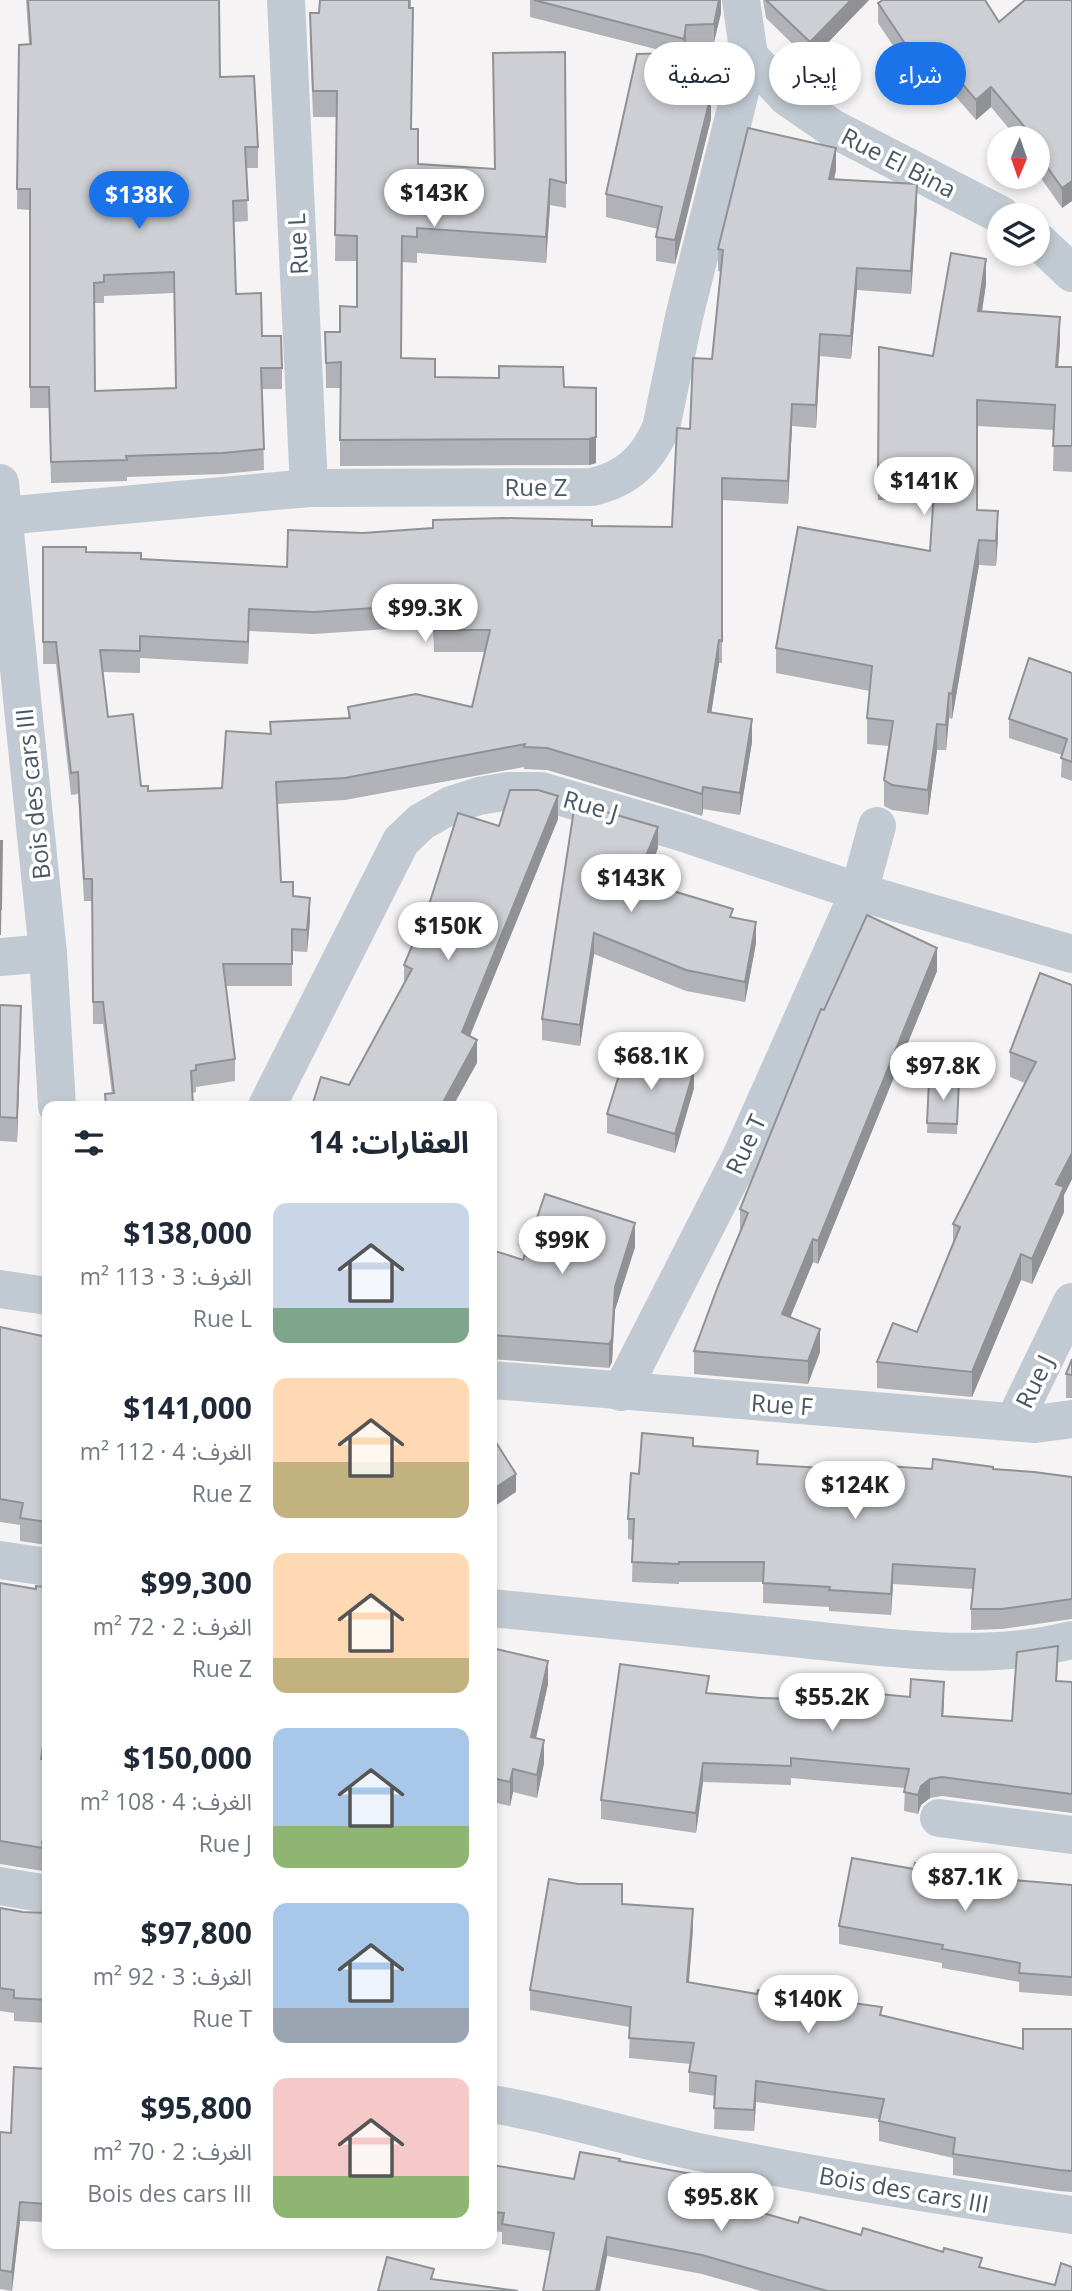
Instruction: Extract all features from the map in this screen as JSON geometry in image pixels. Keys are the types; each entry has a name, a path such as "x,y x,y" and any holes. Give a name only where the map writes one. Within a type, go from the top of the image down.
{"street":[{"name":"Rue L","path":"286,0 309,488"},
{"path":"741,0 747,42"},
{"name":"Rue El Bina","path":"755,62 787,97 832,128 987,208"},
{"name":"Rue Z","path":"2,500 309,488 592,487 621,477 642,461 661,428 684,317 737,105"},
{"path":"1050,253 1072,274"},
{"name":"Bois des cars III","path":"2,500 7,602 48,953 57,1101"},
{"name":"Rue J","path":"270,1101 401,841 421,822 451,805 479,796 508,791 541,790 681,832 859,892 1072,954"},
{"name":"Rue T","path":"621,1392 740,1159 859,892 877,825"},
{"path":"0,957 48,953"},
{"path":"0,1289 42,1295"},
{"name":"Rue J","path":"1014,1422 1072,1302"},
{"name":"Rue F","path":"497,1380 1035,1424 1072,1419"},
{"path":"0,1560 42,1566"},
{"path":"497,1608 958,1652 1030,1649 1072,1640"},
{"path":"939,1818 1072,1835"},
{"path":"0,1886 42,1893"},
{"name":"Bois des cars III","path":"497,2105 525,2109 691,2151 899,2190 1072,2215"}],"building":[{"path":"28,0 219,0 220,77 254,76 258,147 245,147 248,200 233,201 236,294 261,293 262,336 281,336 282,368 261,368 264,449 126,456 127,460 51,462 49,387 30,387 30,189 17,189 19,45 31,44","holes":["174,272 176,388 95,391 94,283 104,282 104,275"]},
{"path":"320,0 409,0 409,8 413,8 411,129 418,129 418,164 495,169 493,53 565,52 566,183 550,179 546,237 417,228 417,237 402,236 401,358 435,359 435,377 499,378 499,366 563,367 564,387 596,388 596,437 340,440 341,362 326,363 325,332 340,332 340,306 357,307 357,236 335,235 337,91 313,91 310,13 319,13"},
{"path":"534,0 719,0 714,24 686,25 684,39"},
{"path":"766,0 851,0 810,42"},
{"path":"883,0 985,0 999,22 1025,0 1072,0 1072,181 1062,188 1050,171 1050,126 1024,126 991,87 976,100 966,88 966,42 904,42 878,3"},
{"path":"637,54 644,54 644,105 709,105 675,240 656,237 662,207 606,194"},
{"path":"748,128 836,148 829,179 917,184 911,271 857,268 851,336 820,334 816,405 792,404 788,481 722,478 722,641 719,640 708,712 752,719 740,793 703,787 702,794 547,748 524,747 525,744 345,778 276,782 281,882 293,882 293,896 310,898 307,930 292,929 292,964 223,964 235,1059 196,1065 196,1070 191,1071 193,1101 106,1101 105,1094 114,1093 103,1002 93,1002 92,879 84,879 78,772 71,773 56,642 43,642 43,547 86,547 86,552 141,553 141,559 287,567 288,530 363,533 433,528 433,520 503,518 592,520 592,526 672,527 677,428 690,429 693,358 712,359 723,250 718,249","holes":["433,604 434,630 490,630 472,707 416,694 348,707 350,718 270,722 271,734 226,731 222,788 148,791 148,786 141,786 133,714 108,717 100,650 140,651 140,636 248,642 249,609 314,612"]},
{"path":"951,253 986,259 978,311 1060,317 1056,367 1072,367 1072,446 1053,446 1055,405 977,400 977,510 998,511 996,541 979,540 952,694 949,693 946,725 937,724 928,790 892,785 884,780 893,721 867,718 872,666 776,648 798,527 930,551 935,475 878,475 879,347 933,356"},
{"path":"1029,658 1072,673 1072,762 1061,758 1067,739 1009,719"},
{"path":"510,790 538,790 558,796 462,1032 477,1040 444,1101 314,1101 321,1077 349,1085 412,969 404,965 428,908 458,813 499,826"},
{"path":"575,803 658,827 636,880 733,909 730,917 756,922 745,982 686,970 594,933 580,1025 542,1019"},
{"path":"0,841 2,841 0,910"},
{"path":"867,915 937,948 818,1241 813,1239 782,1314 820,1329 808,1361 694,1351 748,1213 740,1209 821,1009 824,1010"},
{"path":"1040,973 1072,985 1072,1153 1056,1184 1064,1187 1032,1259 1021,1254 972,1372 877,1362 893,1323 917,1332 960,1227 953,1224 1036,1062 1010,1052"},
{"path":"0,1005 21,1006 17,1118 0,1117"},
{"path":"627,1049 694,1070 675,1134 607,1114"},
{"path":"929,1080 959,1081 957,1124 927,1123"},
{"path":"545,1194 635,1223 615,1287 612,1339 609,1344 497,1335 497,1252 523,1260"},
{"path":"0,1327 42,1336 42,1521 20,1518 23,1503 0,1499"},
{"path":"1072,1359 1072,1375 1066,1374"},
{"path":"642,1433 693,1438 693,1446 758,1451 757,1464 838,1469 838,1463 932,1469 933,1459 993,1469 1072,1477 1072,1599 1002,1609 971,1609 975,1569 893,1564 891,1594 763,1583 764,1562 632,1562 634,1519 628,1519 631,1473 639,1474"},
{"path":"497,1444 516,1474 497,1487"},
{"path":"0,1583 36,1589 36,1586 42,1587 42,1848 0,1841"},
{"path":"1058,1646 1056,1681 1072,1682 1072,1794 942,1777 930,1779 921,1786 918,1795 904,1792 909,1769 791,1758 791,1766 703,1763 696,1813 601,1800 620,1664 709,1676 706,1693 761,1698 798,1699 800,1675 850,1678 849,1691 910,1697 911,1679 944,1682 942,1716 1012,1721 1017,1652"},
{"path":"497,1649 548,1661 531,1737 544,1740 537,1775 513,1769 510,1782 497,1779"},
{"path":"852,1858 914,1869 915,1863 1002,1879 1072,1885 1072,1977 1019,1973 1020,1963 942,1949 943,1945 839,1926"},
{"path":"549,1879 578,1884 622,1884 622,1904 693,1909 687,1982 757,1994 758,1990 882,2007 880,2015 1023,2049 1023,2029 1072,2029 1072,2171 953,2154 955,2138 879,2121 884,2099 756,2081 754,2110 714,2108 716,2076 689,2072 694,2043 629,2038 631,2007 530,1990"},
{"path":"0,1908 42,1913 42,2000 14,1998 14,1990 0,1988"},
{"path":"14,2067 42,2069 42,2204 20,2202 12,2272 0,2270 0,2132 11,2133"},
{"path":"580,2152 732,2181 728,2203 798,2223 800,2217 861,2235 863,2228 943,2252 944,2248 982,2258 979,2267 1055,2285 1061,2263 1072,2267 1072,2291 827,2291 702,2255 607,2237 596,2291 543,2291 554,2233 502,2224 504,2213 497,2212 497,2166 574,2179"},
{"path":"387,2257 434,2269 431,2279 518,2291 378,2291"}]}
